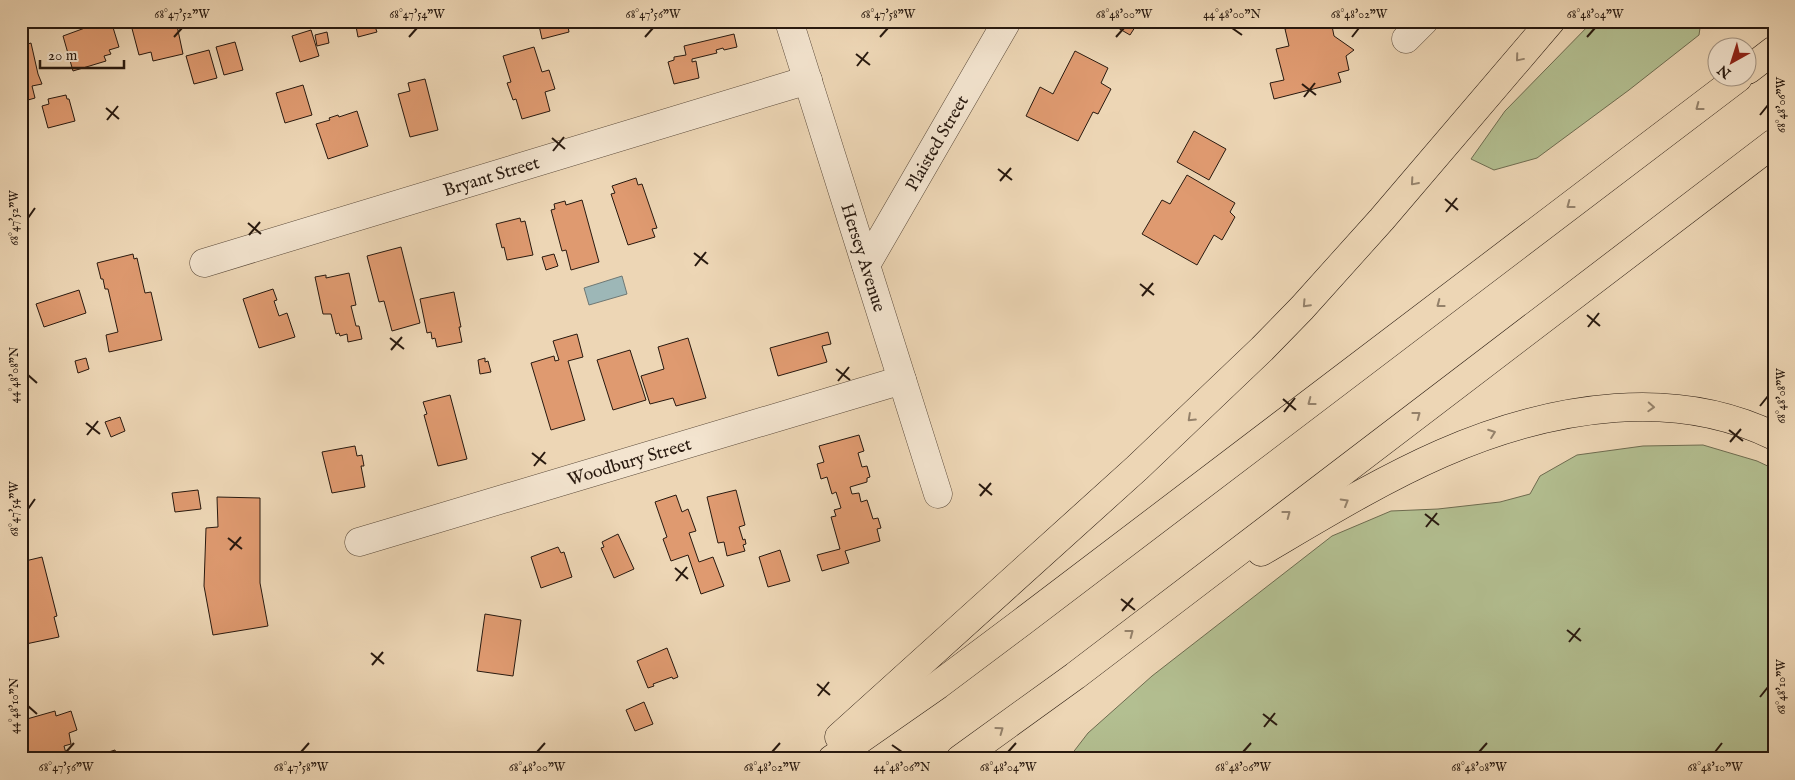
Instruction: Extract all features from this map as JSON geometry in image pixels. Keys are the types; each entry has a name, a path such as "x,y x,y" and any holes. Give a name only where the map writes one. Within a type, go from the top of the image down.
{"highway":[{"path":"815,759 1156,450 1262,349 1302,308 1382,219 1551,21"},
{"path":"1758,62 1774,50"},
{"path":"832,759 938,685 1725,88"},
{"path":"960,759 1075,676 1774,143"},
{"path":"1152,616 1387,480 1446,451 1500,430 1529,422 1587,411 1639,407 1690,410 1716,415 1743,423 1774,436"}],"street":[{"name":"Hersey Avenue","path":"789,21 938,494"},
{"name":"Plaisted Street","path":"866,265 1008,21"},
{"name":"Bryant Street","path":"204,264 808,80"},
{"name":"Woodbury Street","path":"359,542 902,380"}],"green space":[{"path":"1593,21 1701,21 1699,35 1537,158 1494,170 1471,159 1505,111"},
{"path":"1703,445 1757,461 1774,469 1774,759 1068,759 1088,733 1152,676 1332,536 1391,511 1438,509 1500,502 1530,494 1540,476 1577,455 1643,446"}],"water":[{"path":"622,276 627,294 589,305 584,288"}],"building":[{"path":"104,21 111,21 119,47 109,50 111,54 104,56 106,61 73,71 63,36"},
{"path":"130,21 176,21 183,54 153,61 151,52 139,55"},
{"path":"225,21 252,21 227,28"},
{"path":"355,21 373,21 377,32 358,37"},
{"path":"538,21 567,21 569,32 542,39"},
{"path":"1106,21 1139,21 1130,35"},
{"path":"1315,21 1331,21 1334,36 1354,50 1346,56 1349,70 1338,73 1341,82 1274,99 1270,83 1284,80 1276,49 1289,46 1285,29"},
{"path":"311,30 319,56 300,62 292,36"},
{"path":"327,32 329,43 317,46 315,35"},
{"path":"734,34 737,47 724,50 723,48 716,50 717,53 692,59 692,62 696,61 699,78 674,84 668,62 674,60 674,57 686,55 684,46"},
{"path":"235,42 243,70 224,75 216,47"},
{"path":"31,43 42,84 32,86 35,98 21,102 21,46"},
{"path":"534,47 542,72 549,70 555,89 545,92 550,111 522,119 516,99 513,100 507,83 511,82 503,56"},
{"path":"209,50 217,78 194,84 186,56"},
{"path":"1075,51 1108,68 1101,83 1111,89 1098,114 1093,112 1078,141 1026,116 1040,87 1053,94"},
{"path":"425,79 438,130 410,137 398,94 410,91 408,83"},
{"path":"303,85 312,115 285,123 276,93"},
{"path":"66,95 67,99 69,99 75,121 48,128 42,106 49,104 48,99"},
{"path":"357,111 368,146 328,159 316,124 330,120 329,118 338,115 339,117"},
{"path":"1194,131 1226,149 1209,180 1177,162"},
{"path":"1187,175 1235,203 1230,212 1235,217 1222,240 1214,235 1197,265 1142,234 1162,200 1170,204"},
{"path":"636,178 638,185 642,184 657,228 652,229 655,237 628,245 611,194 615,193 612,186"},
{"path":"582,200 599,262 571,270 566,250 562,251 551,210 555,209 554,204 565,201 566,205"},
{"path":"520,218 521,222 525,221 533,255 507,260 496,224"},
{"path":"401,247 420,323 392,331 384,301 379,302 367,256"},
{"path":"133,254 134,259 137,258 145,293 151,292 162,340 109,352 106,335 118,332 108,289 105,289 97,263"},
{"path":"554,254 558,266 546,270 542,257"},
{"path":"349,273 356,305 351,306 356,326 359,326 362,339 348,342 347,334 340,336 339,333 336,334 331,314 323,314 315,277 326,275 326,278"},
{"path":"273,289 277,300 274,301 279,316 287,313 295,337 259,348 243,299"},
{"path":"79,290 86,313 44,327 36,304"},
{"path":"454,292 462,342 437,347 435,338 432,339 431,332 427,333 420,299"},
{"path":"828,332 831,344 822,346 827,362 778,376 770,348"},
{"path":"577,334 583,357 568,361 585,420 551,430 531,363 554,356 555,361 559,360 553,341"},
{"path":"688,338 706,398 676,406 673,398 650,404 641,376 664,369 658,347"},
{"path":"630,350 646,400 613,410 597,360"},
{"path":"86,358 89,369 78,373 75,361"},
{"path":"485,358 485,362 488,361 491,372 480,374 478,360"},
{"path":"450,395 467,459 438,466 424,415 427,414 423,402"},
{"path":"120,417 125,431 111,437 105,422"},
{"path":"859,435 864,451 858,453 862,467 867,466 870,477 867,478 867,482 850,487 852,494 859,493 861,502 867,500 873,519 878,518 881,528 877,529 880,541 845,551 849,563 822,571 817,555 840,549 831,517 836,516 834,510 841,508 836,492 832,494 827,477 821,479 817,464 824,462 819,446"},
{"path":"355,446 357,456 362,455 364,466 361,466 365,487 332,493 322,452"},
{"path":"198,490 201,509 175,512 172,493"},
{"path":"736,490 745,525 739,527 746,544 743,545 745,551 727,556 724,542 718,543 707,497"},
{"path":"676,495 682,512 688,509 696,531 689,533 699,562 713,557 724,586 701,594 688,555 671,561 663,539 667,537 655,502"},
{"path":"217,497 260,498 260,583 268,626 213,635 204,586 206,528 218,527"},
{"path":"618,534 634,569 614,578 601,548 604,547 602,542"},
{"path":"558,547 561,553 564,552 572,577 541,588 531,557"},
{"path":"780,550 790,581 768,587 759,557"},
{"path":"42,557 57,616 54,617 59,637 21,645 21,562"},
{"path":"485,614 521,620 513,676 477,671"},
{"path":"667,648 678,677 673,679 672,677 653,684 654,686 648,688 637,661"},
{"path":"644,702 653,724 635,731 626,710"},
{"path":"55,711 56,716 71,711 77,730 69,733 71,744 64,746 67,757 60,759 21,759 21,723 28,721 27,719"},
{"path":"115,750 118,759 86,759"}]}
